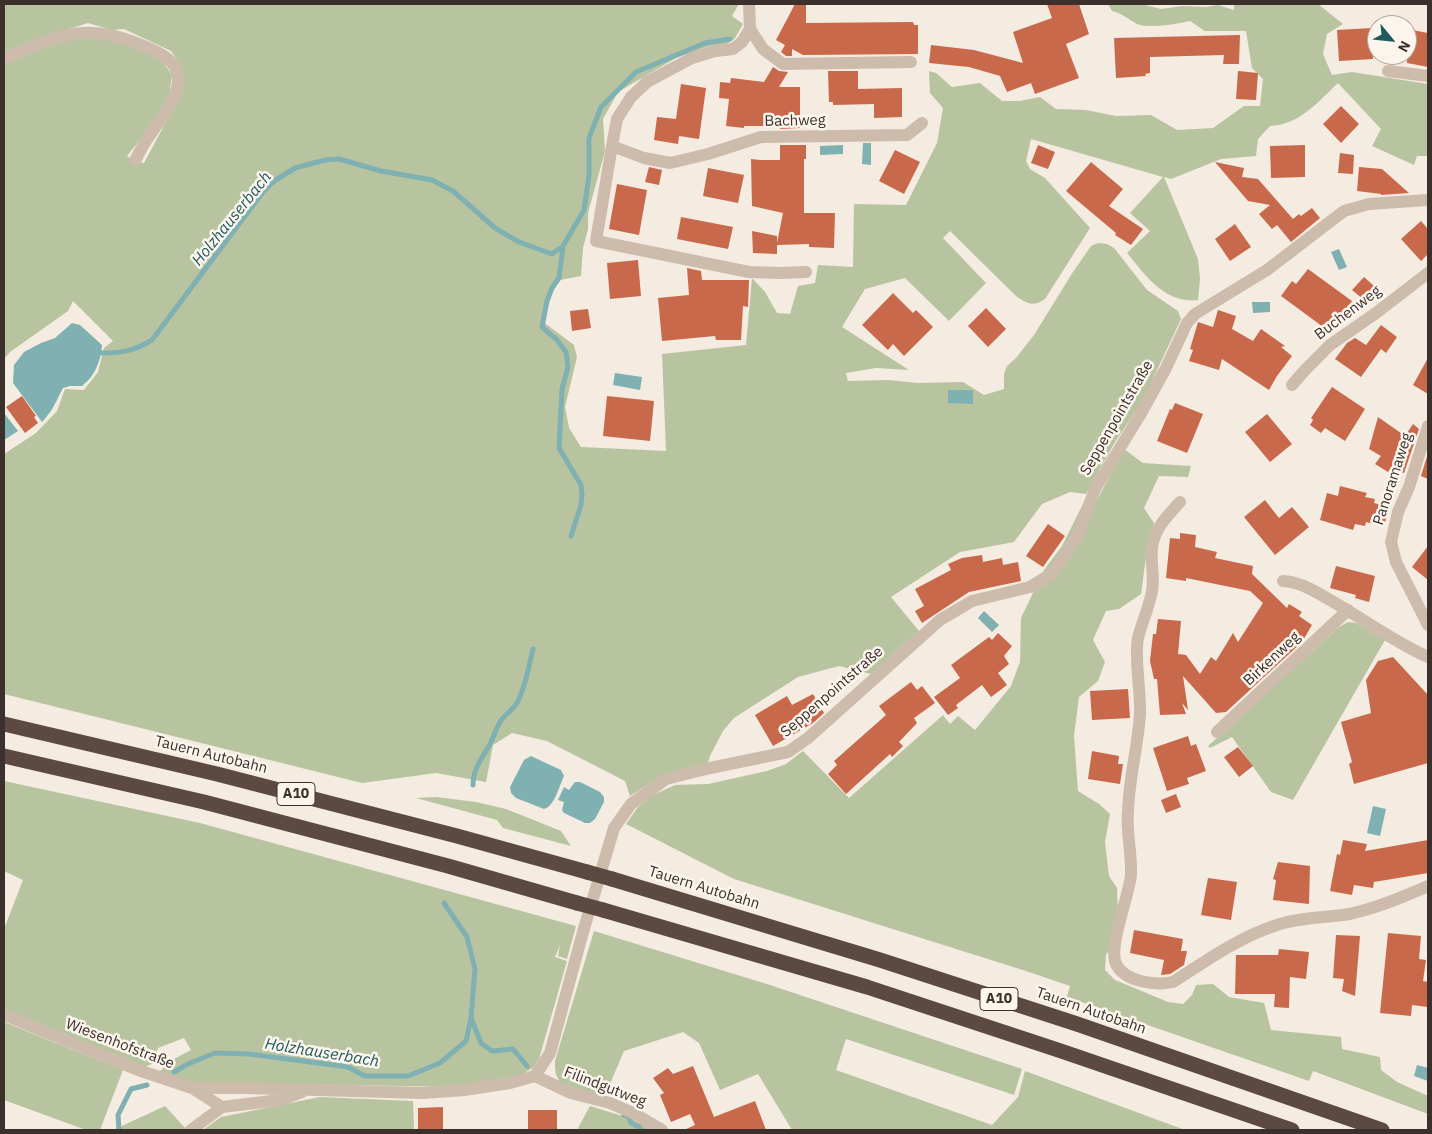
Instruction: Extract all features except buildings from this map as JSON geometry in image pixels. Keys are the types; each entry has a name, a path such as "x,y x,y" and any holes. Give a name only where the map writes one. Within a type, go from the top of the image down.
{"highway":[{"name":"Tauern Autobahn","path":"4,724 217,774 457,836 612,879 880,960 1077,1024 1382,1130"},
{"name":"A10","path":"4,756 214,805 578,902 867,987 1292,1130"}],"street":[{"path":"749,4 750,29 763,49 783,64 911,62"},
{"path":"750,29 742,42 733,49 715,51 692,58 647,82 631,96 617,119 596,241 748,272 806,272"},
{"path":"4,59 64,35 83,32 102,33 138,43 166,56 175,67 178,81 172,104 135,160"},
{"path":"1388,71 1428,76"},
{"name":"Bachweg","path":"612,146 644,158 670,163 708,154 761,137 907,135 922,123"},
{"name":"Seppenpointstraße","path":"536,1076 550,1053 614,828 631,804 666,779 788,752 808,738 940,620 972,601 1030,587 1053,573 1078,535 1095,489 1166,368 1187,324 1195,314 1267,270 1344,211 1369,204 1428,200"},
{"name":"Buchenweg","path":"1292,385 1330,345 1428,273"},
{"name":"Panoramaweg","path":"1428,426 1398,512 1391,542 1396,562 1428,625"},
{"path":"1180,502 1162,523 1153,543 1151,554 1153,589 1148,613 1138,638 1140,715 1130,781 1128,814 1130,876 1114,946 1115,963 1124,974 1147,983 1162,984 1173,982 1239,940 1276,925 1297,919 1349,914 1428,886"},
{"path":"1283,581 1295,582 1304,586 1348,610 1413,650 1428,656"},
{"name":"Birkenweg","path":"1217,732 1348,610"},
{"name":"Wiesenhofstraße","path":"4,1015 138,1070 192,1088 222,1107"},
{"path":"192,1088 423,1093 464,1090 536,1076"},
{"name":"Filindgutweg","path":"536,1076 572,1093 610,1103 633,1113 662,1130"},
{"path":"191,1130 222,1107 280,1100 309,1090"}],"green space":[{"path":"4,4 739,4 732,16 743,24 735,38 726,45 707,47 676,58 618,92 603,119 605,151 588,213 588,229 583,248 581,276 555,281 542,321 574,345 577,357 565,407 569,428 581,447 666,451 662,354 746,345 752,278 765,292 777,313 790,314 798,286 815,283 818,265 853,267 854,204 906,205 937,143 943,108 930,93 929,71 936,73 952,87 980,83 1002,101 1020,101 1040,97 1056,109 1086,110 1116,116 1151,115 1177,130 1213,128 1244,106 1260,106 1263,79 1252,68 1246,31 1205,31 1190,21 1163,26 1142,25 1112,11 1108,4 1141,4 1161,9 1182,6 1206,7 1218,5 1234,10 1234,4 1318,4 1343,24 1327,34 1323,54 1332,75 1352,72 1428,84 1428,156 1417,156 1414,165 1372,146 1381,129 1338,83 1299,117 1290,122 1270,126 1258,139 1256,156 1221,159 1171,179 1164,177 1198,259 1200,279 1198,300 1186,300 1176,298 1157,287 1127,253 1150,231 1130,213 1163,177 1031,139 1026,161 1030,169 1045,178 1090,228 1045,299 1031,304 1017,297 950,231 943,238 986,283 949,321 905,278 865,289 842,327 909,370 876,368 846,373 848,381 963,382 984,395 1004,389 1004,374 1007,366 1016,358 1034,335 1091,246 1098,243 1107,244 1114,248 1147,290 1178,311 1181,319 1143,400 1115,442 1086,494 1070,492 1042,504 1014,542 960,552 891,597 919,631 871,674 839,666 798,677 734,718 723,731 707,766 663,775 630,796 625,781 547,741 512,733 493,745 486,782 436,773 362,783 4,694 4,454 36,433 57,411 65,389 84,390 98,372 104,348 113,341 73,301 68,311 10,352 4,359 4,62 73,38 100,36 129,44 161,59 172,75 169,97 147,131 127,156 135,161 144,163 182,92 184,79 179,63 171,51 124,29 112,30 88,23 31,41 4,53"},
{"path":"1124,449 1143,463 1191,466 1188,477 1159,476 1144,508 1154,523 1148,542 1141,594 1119,609 1106,611 1093,640 1105,662 1098,681 1079,697 1074,736 1078,791 1099,804 1110,814 1105,842 1109,876 1117,888 1119,942 1106,954 1105,970 1115,980 1168,1002 1183,1004 1192,995 1196,985 1213,984 1229,997 1264,1003 1271,1030 1341,1037 1342,1049 1380,1057 1381,1070 1397,1082 1428,1096 1428,1114 1313,1071 1309,1081 1067,997 1070,986 734,879 626,824 638,807 653,795 675,785 708,784 767,771 786,764 803,751 849,798 943,715 950,724 958,716 975,730 1011,686 1020,662 1021,618 1044,570 1062,546 1083,504 1097,500"},
{"path":"1348,622 1356,623 1385,640 1293,800 1271,792 1232,737 1210,748 1208,746 1339,627"},
{"path":"4,781 200,823 576,926 567,959 558,956 560,945 555,957 567,961 539,1059 533,1068 515,1078 455,1087 184,1082 159,1072 172,1060 191,1050 184,1038 158,1048 154,1063 145,1067 4,1009 4,929 23,880 4,871"},
{"path":"436,797 476,802 506,809 561,831 571,846 503,828 497,820 416,798"},
{"path":"594,931 770,985 1022,1069 1014,1095 846,1039 836,1070 992,1125 1018,1097 1025,1071 1185,1130 792,1130 758,1074 720,1090 699,1043 683,1032 624,1051 604,1098 562,1084 556,1073 555,1061"},
{"path":"4,1022 123,1070 100,1130 86,1130 4,1100"},
{"path":"320,1097 413,1101 414,1130 203,1130 221,1117"},
{"path":"165,1106 187,1130 113,1130"},
{"path":"590,1106 629,1118 653,1130 577,1130"}],"water":[{"path":"863,143 871,143 871,165 862,164"},
{"path":"843,145 843,154 820,155 820,146"},
{"path":"1339,249 1347,267 1339,270 1331,252"},
{"path":"1252,302 1270,302 1270,312 1253,313"},
{"path":"72,323 80,325 102,345 99,362 94,373 82,386 63,388 52,409 42,422 13,383 14,365 24,352 55,338"},
{"path":"615,373 642,377 640,390 613,385"},
{"path":"948,390 973,390 973,404 948,403"},
{"path":"4,413 18,431 4,440"},
{"path":"984,611 999,625 992,632 978,618"},
{"path":"531,756 561,770 564,776 554,800 544,809 516,798 511,793 510,787 524,760"},
{"path":"575,782 580,782 600,792 604,797 604,802 595,819 590,823 585,823 564,813 562,810 564,802 558,800 564,787 569,790"},
{"path":"1373,806 1386,809 1380,836 1367,833"},
{"path":"1417,1065 1428,1068 1428,1081 1414,1076"}],"waterway":[{"name":"Holzhauserbach","path":"571,536 581,505 582,495 581,485 559,448 562,389 568,367 566,352 557,340 542,327 547,301 552,288 559,278 563,246 584,210 589,176 589,138 601,107 636,72 705,43 730,39"},
{"name":"Holzhauserbach","path":"102,353 128,351 152,340 263,192 274,181 295,168 325,160 339,159 381,171 432,180 453,191 495,228 519,242 552,254 563,246"},
{"name":"Holzhauserbach","path":"473,785 476,769 491,743 498,725 515,706 521,695 533,649"},
{"name":"Holzhauserbach","path":"174,1072 215,1053 249,1054 348,1067 365,1076 408,1076 440,1063 466,1041 471,1018 475,969 467,937 444,903"},
{"name":"Holzhauserbach","path":"471,1018 481,1043 492,1051 513,1049 527,1066"},
{"name":"Holzhauserbach","path":"119,1130 118,1115 131,1089 147,1085"},
{"name":"Holzhauserbach","path":"624,1115 629,1117 631,1123 641,1130"}]}
